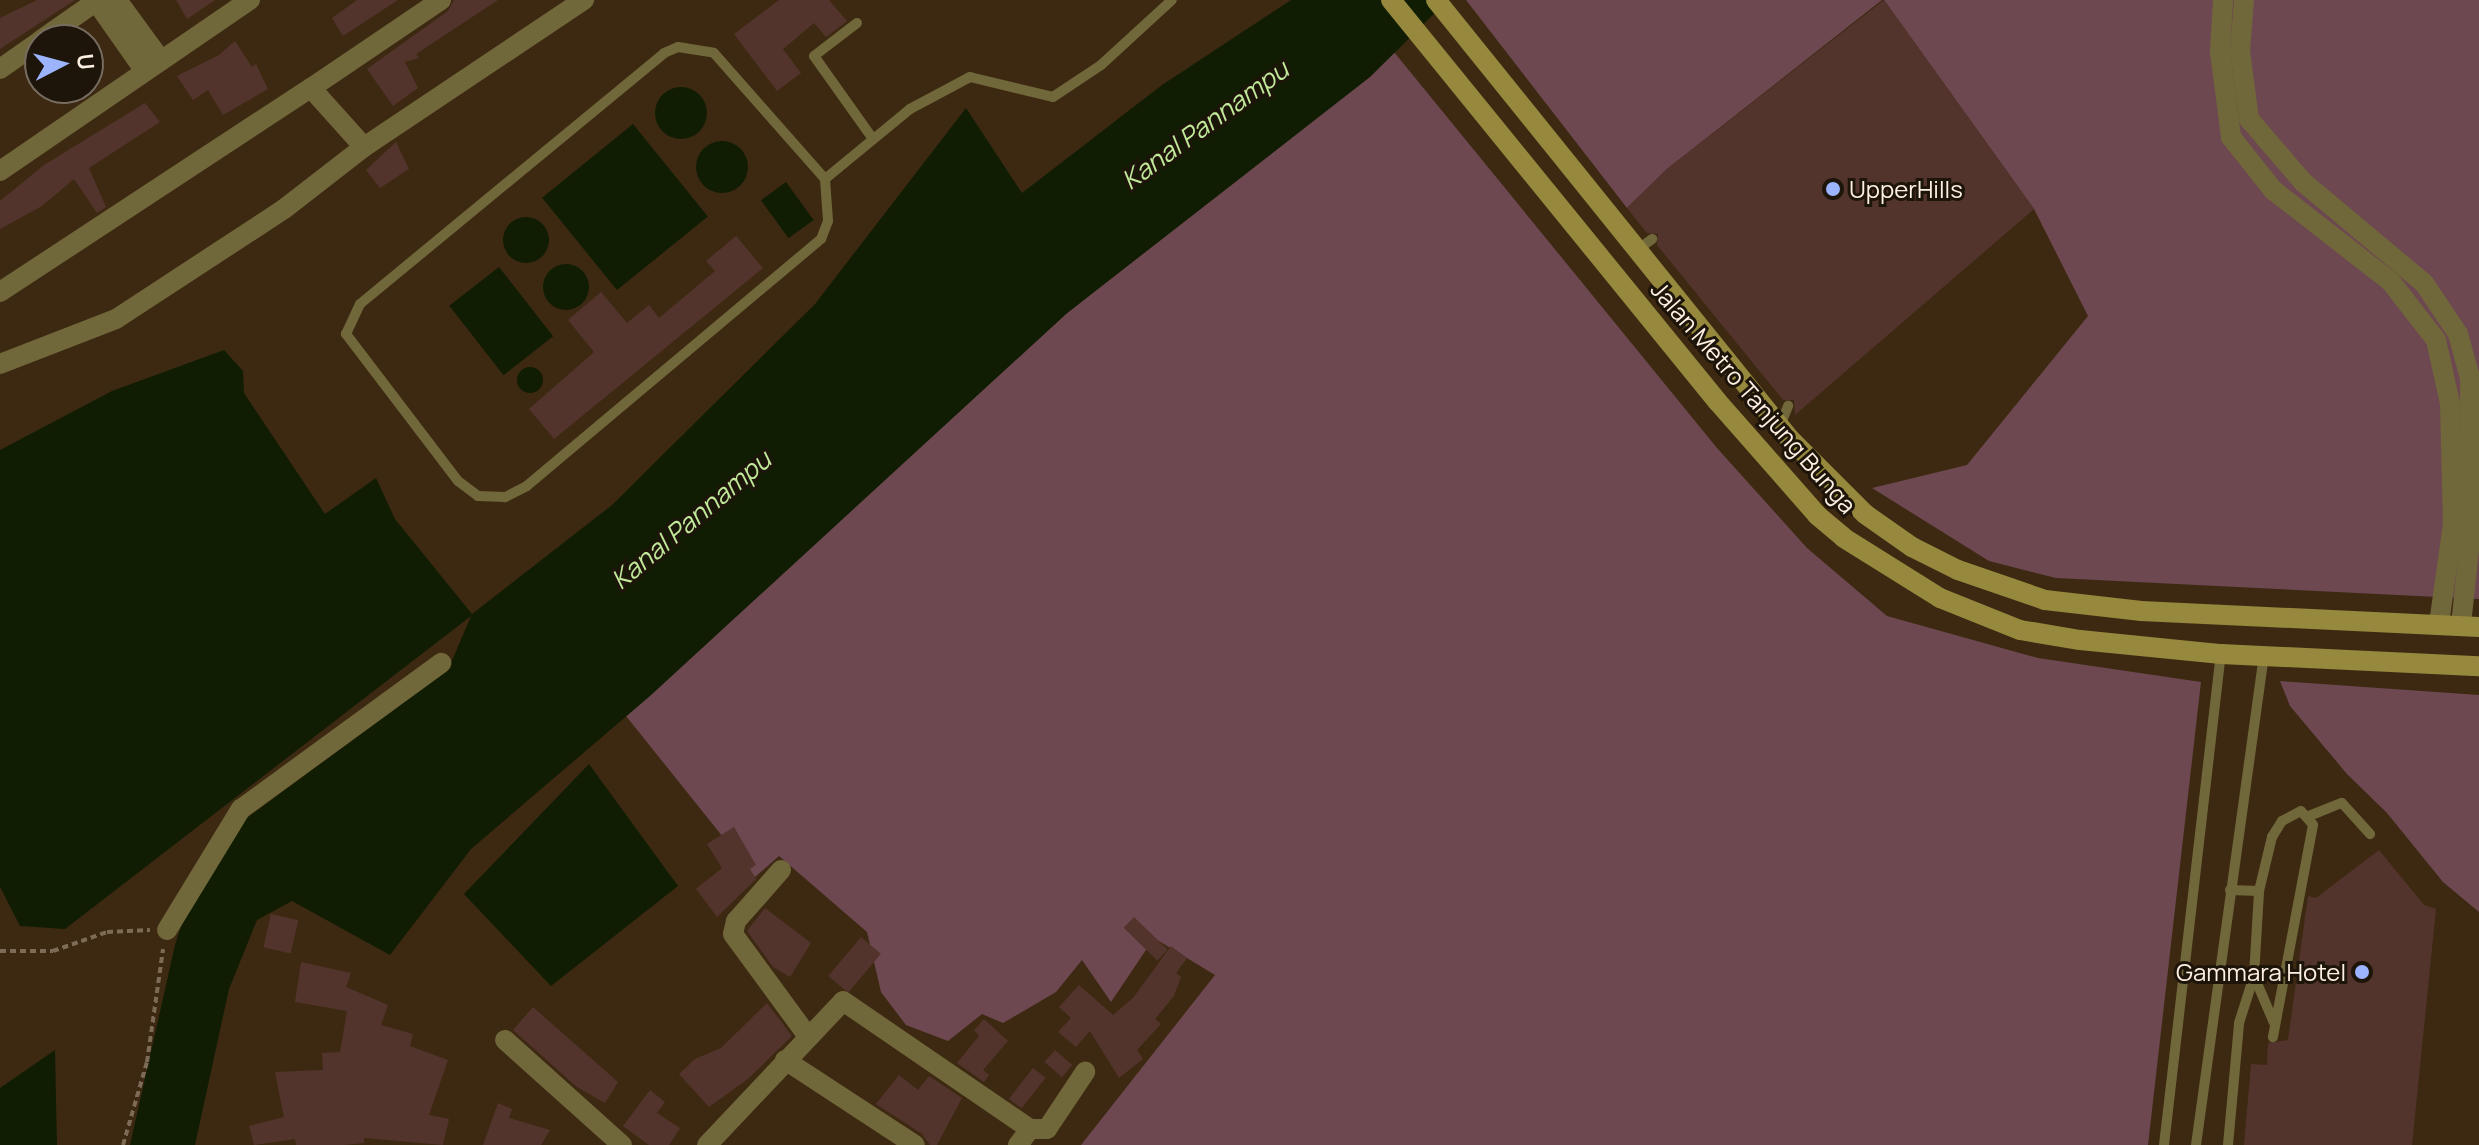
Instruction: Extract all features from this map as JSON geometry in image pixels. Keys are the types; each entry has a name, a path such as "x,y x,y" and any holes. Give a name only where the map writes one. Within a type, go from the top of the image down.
{"main road":[{"name":"Jalan Metro Tanjung Bunga","path":"1391,0 1717,401 1817,515 1844,538 1940,598 2020,630 2221,654 2265,653 2479,666"},
{"name":"Jalan Metro Tanjung Bunga","path":"1442,7 1644,246 1780,426 1837,489 1912,547 1969,574 2045,600 2141,611 2470,626"}],"street":[{"path":"117,0 152,65"},
{"path":"0,171 250,0"},
{"path":"0,292 441,0"},
{"path":"0,364 116,319 284,209 364,147 584,0"},
{"path":"2223,0 2230,51 2231,137 2273,190 2391,282 2436,340 2450,403 2468,529 2439,623"},
{"path":"2244,0 2230,51 2249,119 2283,161 2424,283 2458,334 2470,378 2470,626"},
{"path":"64,24 96,1 152,65"},
{"path":"0,69 24,52"},
{"path":"311,88 364,147"},
{"path":"2321,225 2331,205"},
{"path":"167,930 241,809 441,663"},
{"path":"781,870 736,921 733,934 807,1035"},
{"path":"707,1145 836,1004 846,1002 1024,1137 1047,1129 1085,1072"},
{"path":"505,1040 622,1145"},
{"path":"785,1060 915,1145"}],"lane":[{"path":"825,179 910,109 970,77 1053,97 1101,65 1172,0"},
{"path":"857,23 814,56 873,139"},
{"path":"678,47 714,53 825,179 828,221 821,239 527,486 505,497 478,496 458,481 346,334 360,304 664,53 678,47"},
{"path":"1780,426 1788,406"},
{"path":"2196,1145 2265,653"},
{"path":"2164,1145 2221,654"},
{"path":"2309,816 2342,803 2370,834"},
{"path":"2228,1145 2239,1023 2254,976 2259,891 2272,837 2282,821 2301,811 2309,816"},
{"path":"2273,1037 2310,843 2309,816"},
{"path":"2230,890 2259,891"},
{"path":"2254,976 2274,1023"}],"path":[{"path":"0,951 53,951 107,932 167,930 152,1034 133,1123 123,1145"}],"shaded area":[{"path":"1466,0 1882,0 1667,169 1627,208"},
{"path":"1884,0 2479,0 2479,599 2056,578 1989,561 1872,488 1967,465 2088,316 2034,209"},
{"path":"1394,52 1717,448 1807,548 1887,616 2038,658 2201,682 2148,1145 1081,1145 1215,975 1154,938 1111,1002 1082,960 1056,992 1003,1023 982,1014 948,1041 906,1025 881,992 867,932 779,856 755,877 626,716 1066,314"},
{"path":"2280,681 2479,695 2479,912 2443,882 2387,813 2347,774 2290,706"}],"water":[{"name":"Kanal Pannampu","path":"1291,0 1448,0 1370,77 1066,314 650,696 471,849 390,955 292,901 257,920 229,989 195,1145 130,1145 175,945 187,908 232,829 448,670 471,616 65,929 20,926 0,887 0,450 112,391 224,350 243,371 244,393 325,514 376,478 395,519 472,614 612,505 815,304 966,108 1022,193 1162,85"},
{"path":"681,87 700,94 707,113 700,132 681,139 662,132 655,113 662,94"},
{"path":"633,124 708,216 617,290 542,198"},
{"path":"722,141 741,148 748,167 741,186 722,193 703,186 696,167 703,148"},
{"path":"786,182 814,220 789,238 761,200"},
{"path":"526,217 542,224 549,240 542,256 526,263 510,256 503,240 510,224"},
{"path":"566,264 582,271 589,287 582,303 566,310 550,303 543,287 550,271"},
{"path":"499,267 553,336 504,375 449,306"},
{"path":"530,367 539,371 543,380 539,389 530,393 521,389 517,380 521,371"},
{"path":"589,764 678,886 551,986 464,894"},
{"path":"55,1050 57,1145 0,1145 0,1088"}],"building":[{"path":"37,0 75,0 38,24 24,24 24,33 0,49 0,18"},
{"path":"176,0 215,0 187,19"},
{"path":"357,0 398,0 343,36 332,18"},
{"path":"454,0 498,0 416,54 419,58 405,62 418,88 393,106 367,69 448,11"},
{"path":"779,0 829,0 847,21 826,37 814,23 783,49 801,73 777,91 734,34"},
{"name":"UpperHills","path":"1884,0 2034,209 1795,415 1794,400 1783,400 1657,245 1658,234 1647,233 1627,208 1667,169"},
{"path":"235,41 252,67 256,64 268,89 223,115 208,90 193,100 177,76 219,55"},
{"path":"145,103 160,122 89,168 106,207 97,213 74,179 42,206 0,229 0,201 44,165"},
{"path":"396,142 409,169 380,188 366,170"},
{"path":"736,236 763,268 554,439 529,409 594,352 568,320 601,292 627,323 649,305 659,318 715,271 706,261"},
{"path":"734,827 756,865 750,869 756,879 717,917 696,889 722,868 707,844"},
{"name":"Gammara Hotel","path":"2379,850 2424,905 2436,909 2412,1145 2244,1145 2251,1064 2267,1065 2268,1043 2288,1040 2308,896 2316,898"},
{"path":"765,908 811,943 790,977 773,967 747,931"},
{"path":"271,914 298,920 291,953 263,947"},
{"path":"1134,917 1168,950 1157,960 1124,928"},
{"path":"861,937 881,954 848,993 828,976"},
{"path":"1171,946 1187,958 1176,973 1181,977 1174,996 1155,1019 1161,1024 1137,1050 1143,1059 1119,1078 1090,1031 1076,1047 1058,1032 1071,1018 1059,1007 1079,985 1113,1015 1133,998"},
{"path":"301,962 351,973 346,987 388,1005 381,1025 413,1034 410,1046 448,1060 429,1115 449,1119 443,1145 364,1138 364,1143 344,1145 296,1145 295,1139 254,1145 249,1126 284,1117 275,1072 323,1070 322,1053 340,1052 347,1011 295,1002"},
{"path":"767,1003 792,1036 749,1078 709,1107 679,1074 695,1059 721,1048"},
{"path":"533,1007 618,1082 605,1103 577,1087 513,1030"},
{"path":"984,1019 1008,1041 983,1070 989,1075 984,1082 957,1063 979,1036 974,1030"},
{"path":"1055,1050 1072,1065 1062,1077 1045,1062"},
{"path":"1033,1068 1046,1078 1022,1109 1009,1099"},
{"path":"899,1075 918,1090 929,1076 962,1098 937,1145 930,1145 922,1134 876,1104"},
{"path":"650,1090 665,1102 657,1113 680,1128 669,1145 649,1145 623,1126"},
{"path":"498,1103 512,1109 509,1118 550,1130 541,1145 483,1145"}],"place":[{"name":"UpperHills","path":"1833,189"},
{"name":"Gammara Hotel","path":"2362,972"}]}
